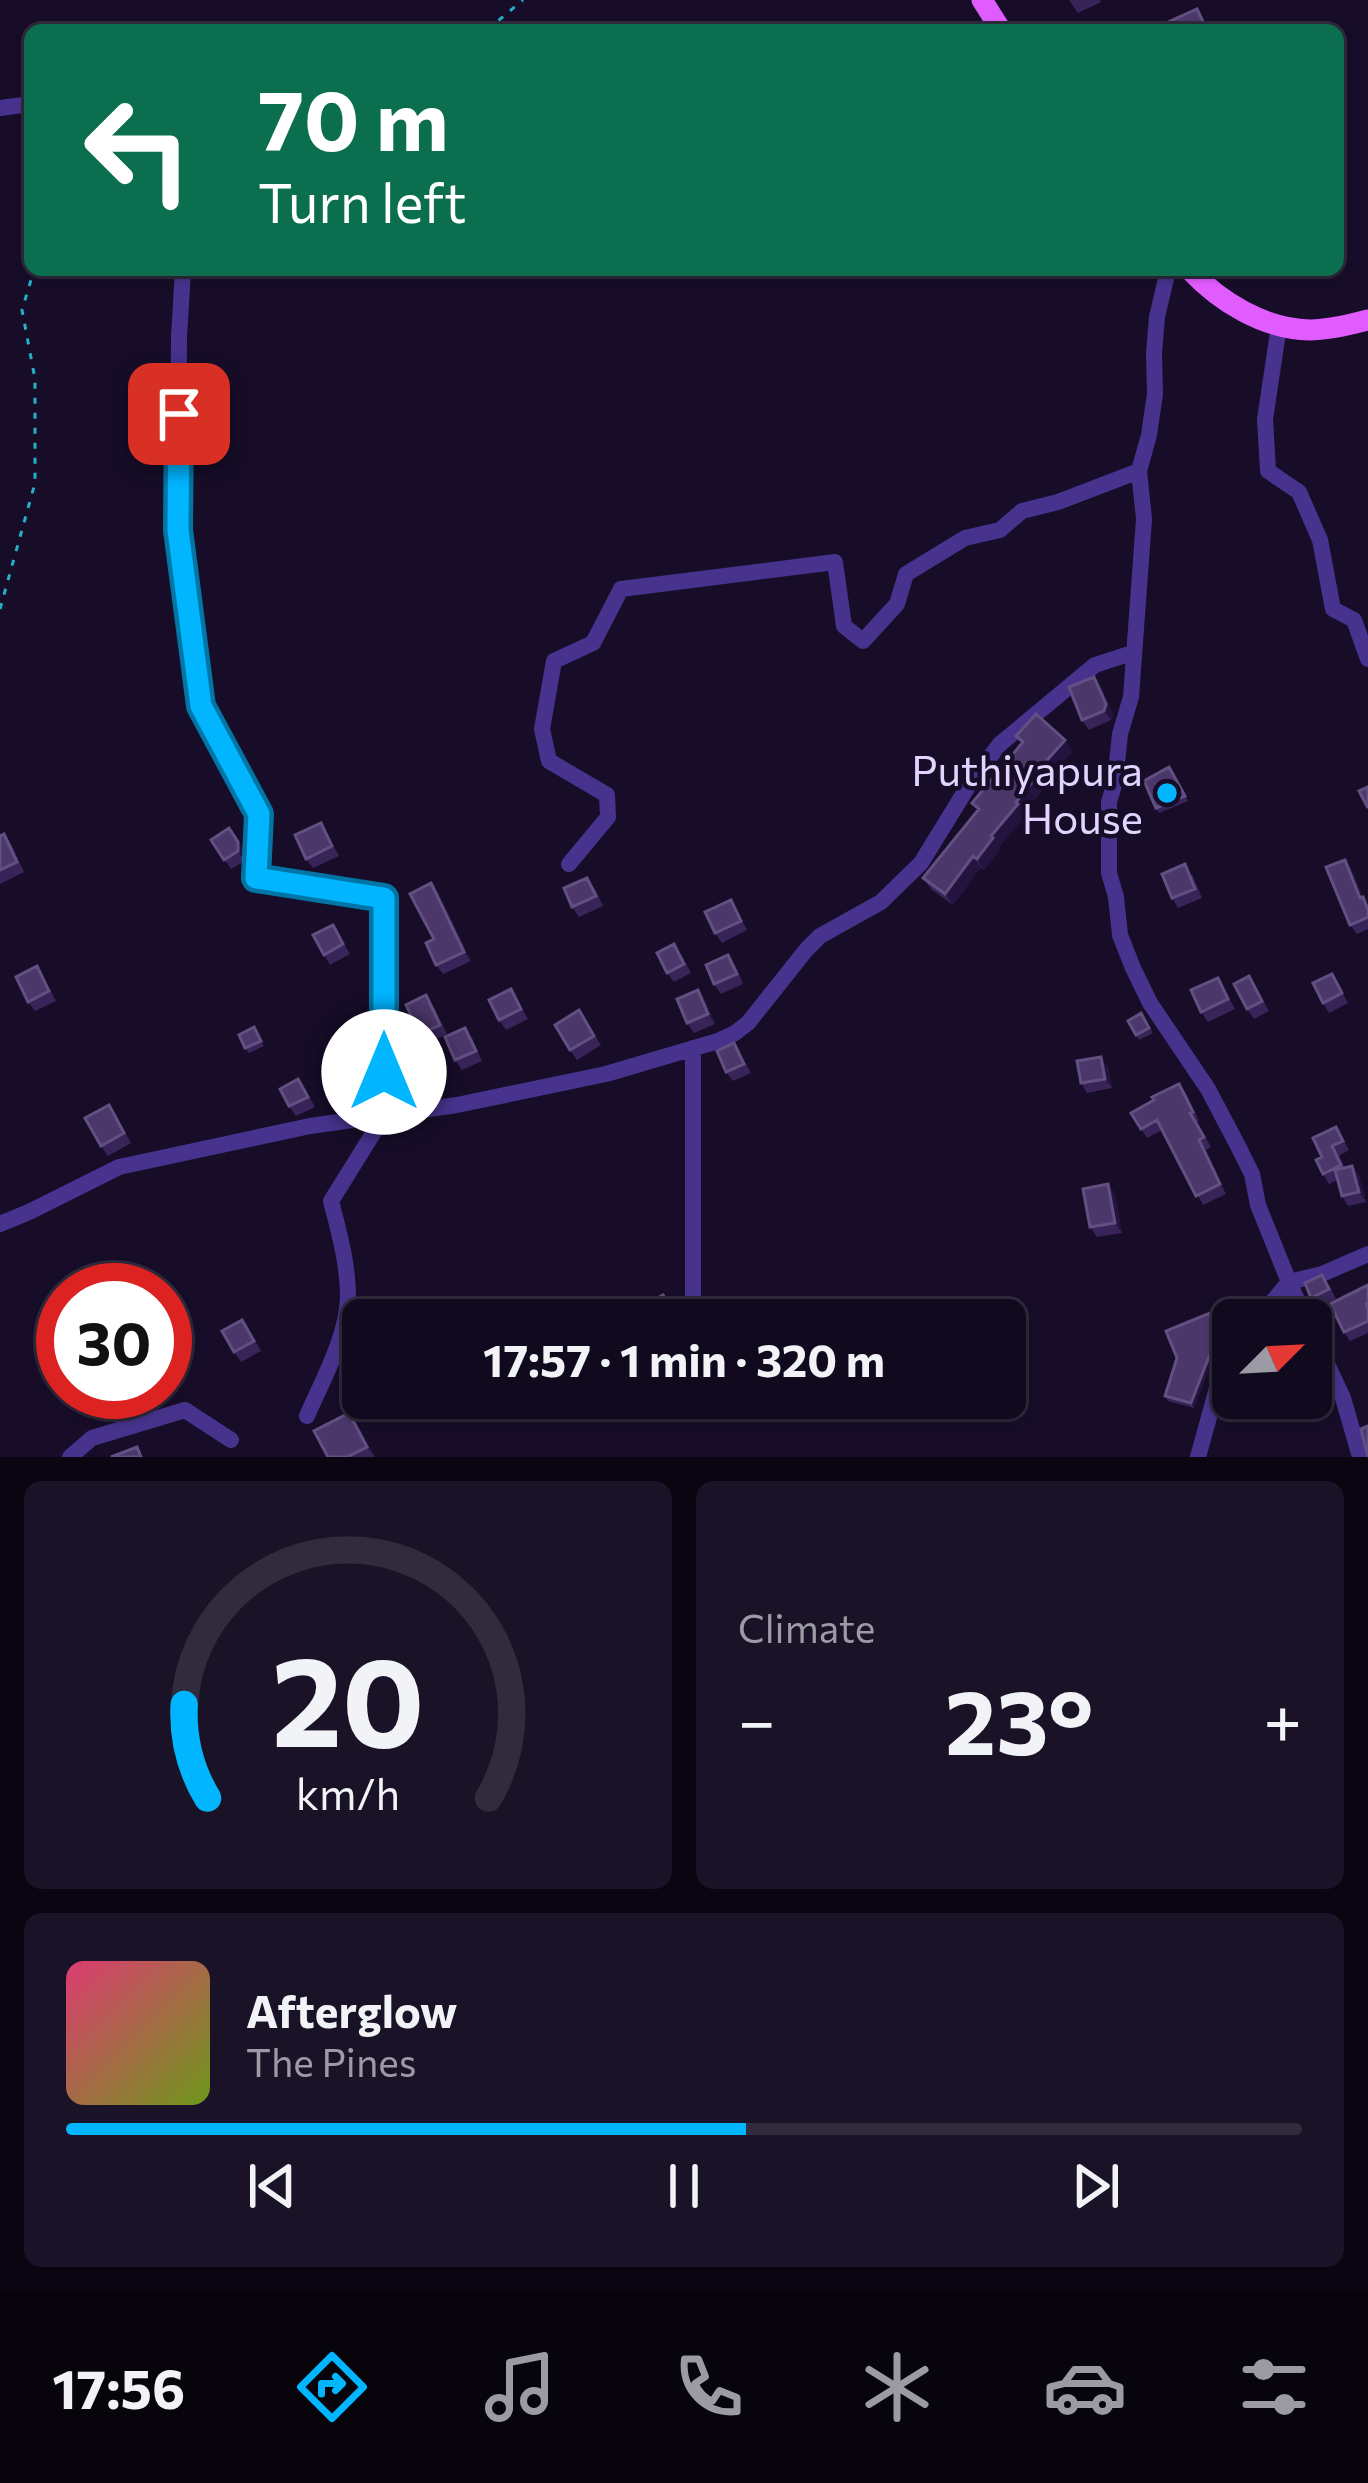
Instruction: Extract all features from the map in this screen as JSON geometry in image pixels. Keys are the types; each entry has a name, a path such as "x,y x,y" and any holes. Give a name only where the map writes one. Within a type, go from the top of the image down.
{"main road":[{"path":"1196,276 1238,309 1279,326 1312,330 1368,320"}],"street":[{"path":"183,276 178,530 201,706 259,814 256,878 384,898 384,1115 331,1201 343,1247 348,1300 336,1347 307,1416"},
{"path":"1167,276 1157,316 1155,394 1139,471 1144,520 1131,697 1109,802 1109,873 1117,897 1120,935 1150,1003 1208,1088 1252,1174 1258,1205 1297,1299"},
{"path":"1279,326 1265,419 1268,471 1299,492 1320,540 1334,609 1354,620 1368,659"},
{"path":"568,864 608,817 607,795 548,761 542,729 554,661 593,643 621,589 835,562 844,626 863,641 897,604 906,574 965,538 1000,530 1022,511 1139,471"},
{"path":"0,1224 119,1167 310,1126 457,1105 606,1074 735,1033 820,936 892,893 921,863 1000,744 1095,665 1132,653"},
{"path":"693,1048 693,1299"},
{"path":"1275,1299 1289,1282 1368,1254"},
{"path":"1332,1376 1360,1457"},
{"path":"1198,1457 1212,1406"},
{"path":"70,1457 92,1438 185,1410 231,1440"}],"path":[{"path":"494,24 524,0"},
{"path":"0,609 34,483 35,379 22,310 32,276"}],"building":[{"path":"1197,9 1204,24 1164,24"},
{"path":"1094,677 1106,704 1104,711 1082,720 1069,687"},
{"path":"1036,714 1065,740 977,859 973,856 945,894 923,878 979,809 972,803 1023,742 1016,736"},
{"name":"Puthiyapura House","path":"1169,767 1185,796 1156,808 1144,781"},
{"path":"1368,787 1368,808 1359,791"},
{"path":"321,823 332,846 306,859 295,835"},
{"path":"229,828 238,851 224,860 211,840"},
{"path":"4,834 17,862 0,870 0,836"},
{"path":"1345,860 1368,910 1368,917 1350,925 1326,867"},
{"path":"1185,864 1195,889 1172,898 1162,874"},
{"path":"587,878 596,896 572,907 564,888"},
{"path":"431,883 464,952 436,965 426,943 434,939 410,894"},
{"path":"731,900 741,921 715,933 705,912"},
{"path":"333,925 343,944 324,955 313,935"},
{"path":"674,944 684,964 667,973 657,953"},
{"path":"728,955 737,974 714,984 706,965"},
{"path":"37,966 49,991 28,1002 16,977"},
{"path":"1332,974 1342,993 1323,1003 1313,983"},
{"path":"1249,976 1262,1001 1247,1009 1234,984"},
{"path":"1218,978 1228,999 1201,1012 1191,990"},
{"path":"511,989 521,1009 499,1020 489,1000"},
{"path":"698,990 708,1014 687,1023 677,999"},
{"path":"426,995 440,1025 420,1034 406,1005"},
{"path":"579,1010 594,1036 570,1050 555,1025"},
{"path":"1141,1013 1149,1028 1136,1035 1128,1021"},
{"path":"254,1027 261,1041 245,1048 239,1035"},
{"path":"465,1028 476,1051 455,1060 445,1037"},
{"path":"345,1036 357,1057 342,1066 330,1045"},
{"path":"734,1043 744,1064 726,1072 717,1051"},
{"path":"1101,1057 1105,1079 1081,1083 1077,1061"},
{"path":"298,1079 308,1097 289,1106 280,1089"},
{"path":"1179,1084 1220,1184 1196,1196 1157,1120 1141,1129 1131,1113"},
{"path":"109,1105 124,1133 101,1146 85,1118"},
{"path":"1336,1127 1343,1141 1332,1146 1341,1165 1323,1174 1313,1138"},
{"path":"1352,1166 1359,1192 1342,1196 1335,1170"},
{"path":"1108,1184 1115,1223 1090,1227 1083,1189"},
{"path":"1322,1275 1329,1289 1311,1298 1305,1283"},
{"path":"1368,1285 1368,1321 1344,1332 1332,1303"},
{"path":"1210,1313 1212,1349 1191,1403 1165,1396 1177,1358 1166,1331"},
{"path":"242,1320 254,1341 234,1352 222,1331"},
{"path":"342,1417 352,1419 367,1447 347,1457 328,1457 314,1431"},
{"path":"1368,1426 1368,1457 1361,1429"},
{"path":"137,1447 141,1457 111,1457"}],"place":[{"name":"Puthiyapura House","path":"1167,793"}],"route":[{"path":"179,414 178,530 201,706 259,814 256,878 384,898 384,1072"}]}
